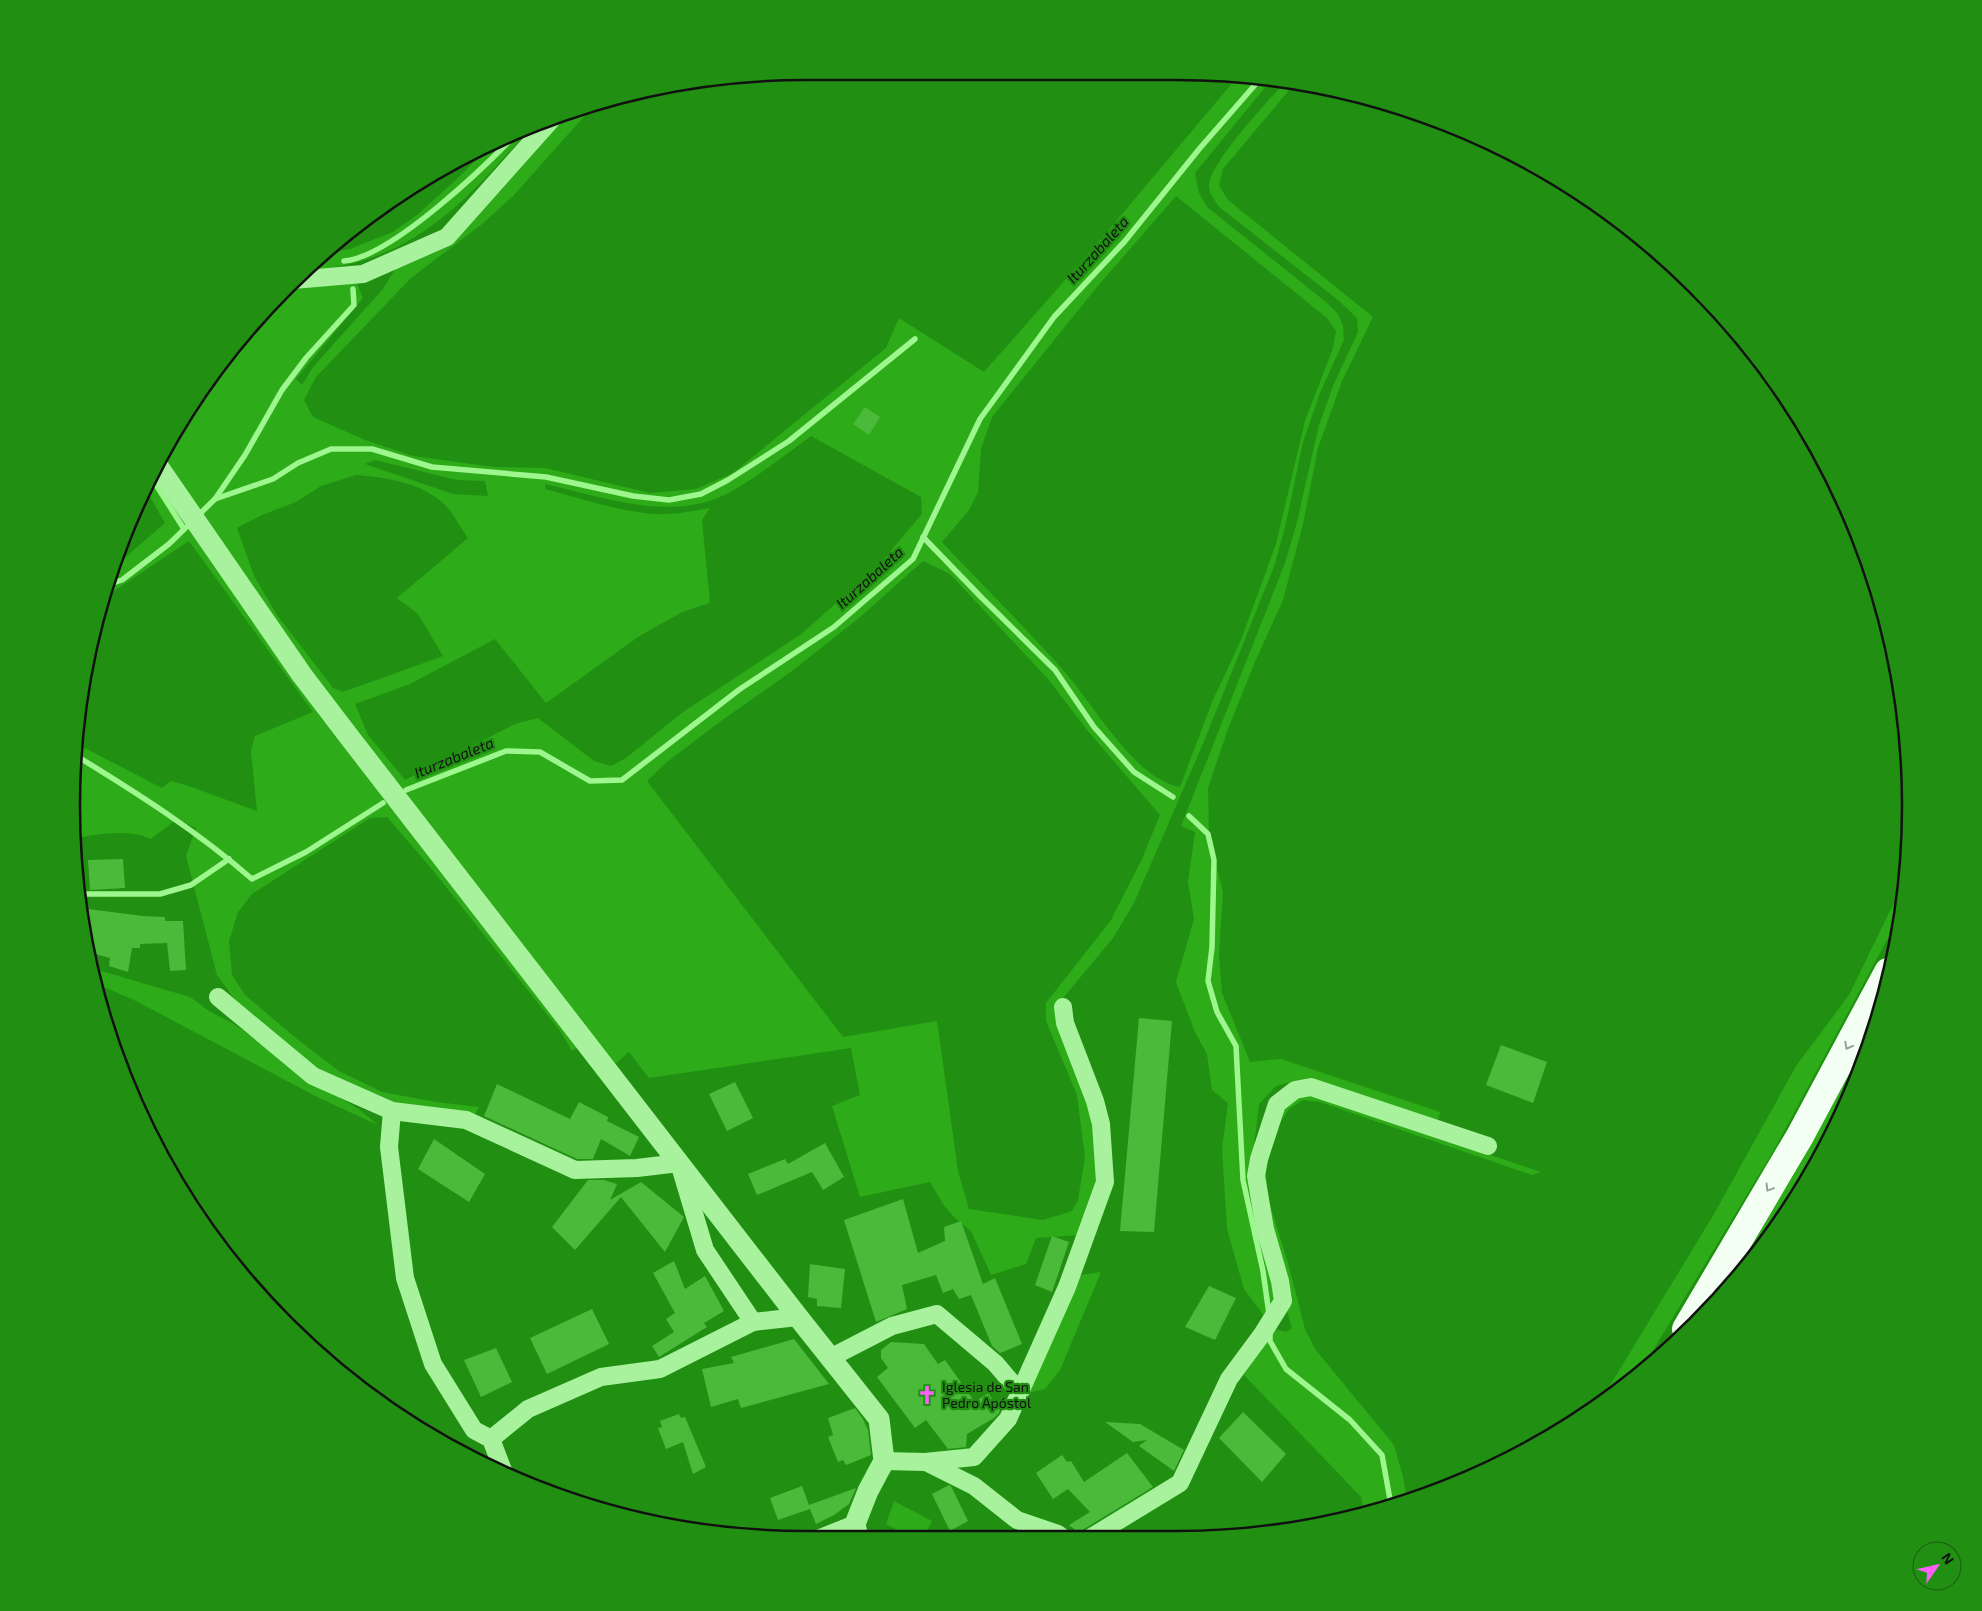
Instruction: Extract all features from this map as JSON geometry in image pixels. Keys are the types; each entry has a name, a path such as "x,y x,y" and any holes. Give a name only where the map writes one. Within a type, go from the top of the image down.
{"highway":[{"path":"1695,1313 1800,1136 1877,992"}],"street":[{"path":"306,279 363,274 447,237 543,130"},
{"path":"162,472 198,527 324,704 879,1420 884,1462 868,1491 856,1531"},
{"path":"218,997 313,1076 392,1111 466,1120 575,1170 637,1168 680,1163"},
{"path":"884,1462 925,1462 974,1457 1008,1419 1067,1287 1105,1182 1101,1124 1096,1102 1065,1023 1063,1008"},
{"path":"1101,1531 1180,1483 1229,1379 1263,1333 1283,1301 1280,1281 1265,1229 1256,1176 1259,1159 1276,1104 1295,1090 1311,1086 1488,1146"},
{"path":"392,1111 389,1147 405,1278 433,1364 474,1430 491,1439 500,1463"},
{"path":"680,1163 705,1250 753,1322"},
{"path":"830,1358 892,1326 937,1314 995,1363 1020,1392"},
{"path":"491,1439 528,1410 601,1377 660,1369 753,1322 798,1317"},
{"path":"925,1462 974,1486 1017,1520 1049,1531"}],"green space":[{"path":"1233,83 1267,86 1195,173 1199,193 1207,207 1326,302 1338,314 1343,326 1344,340 1320,393 1303,442 1286,523 1275,564 1205,739 1134,903 1113,938 1058,1004 1093,1105 1098,1189 1079,1235 1036,1238 1026,1264 991,1275 971,1231 954,1217 943,1204 930,1182 860,1197 832,1106 860,1095 851,1048 649,1078 629,1052 614,1065 296,653 166,464 202,402 230,364 260,327 295,289 357,283 363,298 296,379 302,385 313,367 383,289 397,266 470,220 559,124 585,115 513,196 482,224 411,278 316,377 304,400 313,417 365,440 413,456 494,467 545,468 650,493 696,489 733,473 886,348 899,318 984,372 1102,238","holes":["1176,196 1327,318 1336,331 1333,348 1305,421 1276,544 1241,640 1212,702 1180,787 1163,781 1147,770 1131,755 1063,670 942,542 969,510 978,492 981,449 992,417 1097,287","811,436 921,497 922,514 878,566 800,635 683,712 626,758 611,766 594,761 538,718 515,724 405,780 368,735 355,704 410,684 495,639 546,703 638,637 682,612 710,603 702,520 710,508 669,514 628,511 545,489 545,484 639,505 687,506 710,501 732,491 762,472","375,460 457,480 485,481 488,496 453,494 365,464","356,475 390,479 424,490 447,507 468,538 397,598 418,614 443,656 343,692 333,688 277,615 254,576 237,528 262,515 296,502 321,486","923,561 950,574 1048,679 1087,730 1160,815 1142,859 1111,920 1046,1003 1046,1021 1077,1095 1085,1157 1078,1200 1072,1211 1043,1220 969,1209 958,1171 937,1021 843,1037 647,781 667,762 792,671 859,618"]},
{"path":"1280,88 1290,89 1223,169 1219,186 1228,200 1373,317 1342,381 1318,448 1303,524 1283,600 1228,729 1208,788 1209,837 1223,892 1219,954 1222,993 1250,1062 1281,1059 1440,1112 1437,1126 1295,1081 1276,1086 1259,1104 1250,1178 1277,1301 1265,1317 1244,1289 1227,1229 1222,1149 1228,1103 1212,1090 1207,1054 1195,1032 1176,982 1194,919 1188,882 1195,832 1181,826 1285,563 1297,522 1319,425 1333,386 1358,332 1357,318 1338,300 1218,206 1211,195 1209,188 1211,178 1217,165 1254,117"},
{"path":"522,138 465,198 425,230 403,244 379,255 342,266 317,269 338,251 350,249 393,232 417,215 477,159"},
{"path":"158,480 578,1047 572,1051 561,1032 431,868 387,817 370,818 252,894 238,912 229,941 232,975 245,995 297,1039 339,1071 382,1092 436,1102 479,1107 474,1116 390,1103 317,1069 238,1004 217,975 186,856 196,828 177,819 151,839 123,833 81,837 80,806 83,747 162,788 171,781 257,811 251,751 255,736 313,712 189,541 113,592 124,559 165,523 150,496"},
{"path":"1896,898 1890,934 1775,1148 1650,1355 1608,1388 1714,1214 1796,1066 1849,995"},
{"path":"100,971 190,997 209,1011 234,1024 301,1073 360,1110 378,1125 319,1098 136,1001 104,987"},
{"path":"1852,1069 1827,1126 1805,1168 1780,1209 1747,1253 1802,1161"},
{"path":"1305,1092 1541,1172 1532,1175 1320,1102 1303,1100 1289,1109 1276,1129 1266,1170 1268,1199 1288,1263 1305,1329 1315,1349 1394,1445 1403,1477 1406,1493 1363,1506 1361,1497 1244,1375 1274,1329 1286,1332 1292,1328 1287,1311 1286,1283 1261,1176 1284,1102"},
{"path":"1101,1272 1060,1370 1045,1389 1027,1393 1073,1276"},
{"path":"894,1501 932,1521 927,1531 899,1531 886,1524"}],"building":[{"path":"865,407 880,417 869,435 853,424"},
{"path":"123,859 125,888 90,890 88,860"},
{"path":"88,909 165,917 165,921 183,921 186,970 170,971 167,943 140,944 140,948 132,948 128,972 109,966 110,958 96,954"},
{"path":"1139,1018 1172,1021 1154,1232 1120,1231"},
{"path":"1501,1045 1547,1062 1533,1103 1486,1085"},
{"path":"735,1082 753,1118 727,1131 709,1094"},
{"path":"497,1084 570,1119 579,1102 608,1117 607,1121 639,1137 630,1156 601,1139 593,1159 577,1159 484,1116"},
{"path":"434,1139 485,1174 469,1202 418,1169"},
{"path":"825,1143 844,1177 823,1190 812,1172 757,1195 748,1174 785,1159 788,1164"},
{"path":"588,1180 604,1180 617,1184 610,1200 641,1182 684,1217 665,1252 621,1197 575,1250 552,1227"},
{"path":"903,1199 918,1253 945,1241 944,1227 961,1221 983,1284 995,1278 1022,1344 1000,1353 992,1346 971,1295 959,1299 953,1289 943,1293 936,1275 902,1285 907,1309 876,1322 844,1220"},
{"path":"1052,1236 1069,1242 1052,1292 1035,1285"},
{"path":"674,1261 685,1289 705,1276 724,1311 704,1323 707,1327 659,1357 652,1346 674,1332 666,1319 675,1313 653,1273"},
{"path":"810,1264 845,1269 841,1308 817,1306 817,1299 808,1297"},
{"path":"1209,1286 1236,1298 1215,1340 1185,1327"},
{"path":"592,1309 609,1344 547,1374 530,1338"},
{"path":"794,1339 829,1384 741,1408 738,1399 711,1407 702,1369 734,1363 731,1357"},
{"name":"Iglesia de San Pedro Apóstol","path":"891,1342 924,1344 938,1364 945,1360 975,1402 988,1393 1000,1410 999,1413 967,1434 966,1447 948,1449 926,1420 915,1428 877,1377 888,1368 881,1358 881,1350"},
{"path":"496,1348 512,1382 481,1397 464,1360"},
{"path":"855,1408 868,1430 871,1455 846,1465 843,1460 838,1462 828,1437 833,1435 828,1418"},
{"path":"1243,1412 1286,1454 1262,1482 1219,1438"},
{"path":"679,1414 681,1418 685,1417 706,1467 693,1474 683,1442 666,1449 658,1428 662,1427 660,1421"},
{"path":"1105,1422 1140,1424 1184,1450 1174,1471 1139,1446 1147,1440 1133,1442"},
{"path":"1127,1453 1153,1487 1082,1531 1076,1531 1069,1525 1090,1512 1068,1489 1053,1499 1036,1473 1062,1455 1067,1462 1071,1461 1084,1482"},
{"path":"949,1485 968,1521 950,1531 932,1494"},
{"path":"802,1486 809,1505 856,1488 849,1504 834,1515 816,1524 810,1509 778,1520 770,1498"}],"waterway":[{"name":"Iturzabaleta","path":"406,790 506,751 540,752 590,781 622,780 740,689 834,627 913,559 980,419 1054,317 1125,241 1200,148 1255,85"},
{"path":"344,261 364,256 387,244 412,227 463,185 504,146"},
{"path":"215,499 245,455 282,390 306,358 354,305 353,289"},
{"path":"116,582 122,580 169,544 215,499 273,479 298,463 331,449 372,449 432,467 546,477 633,496 669,500 701,494 728,480 789,441 915,339"},
{"path":"155,484 184,529"},
{"path":"923,537 1055,670 1094,727 1134,772 1173,797"},
{"name":"Iturzabaleta","path":"82,759 144,798 210,845 252,879 306,852 383,803"},
{"path":"1189,816 1208,834 1214,860 1212,947 1208,981 1217,1012 1236,1046 1243,1180 1263,1271 1269,1314"},
{"path":"85,894 160,894 191,885 229,859"},
{"path":"1270,1331 1270,1341 1286,1369 1350,1420 1382,1455 1390,1498"}],"place":[{"name":"Iglesia de San Pedro Apóstol","path":"927,1395"}]}
